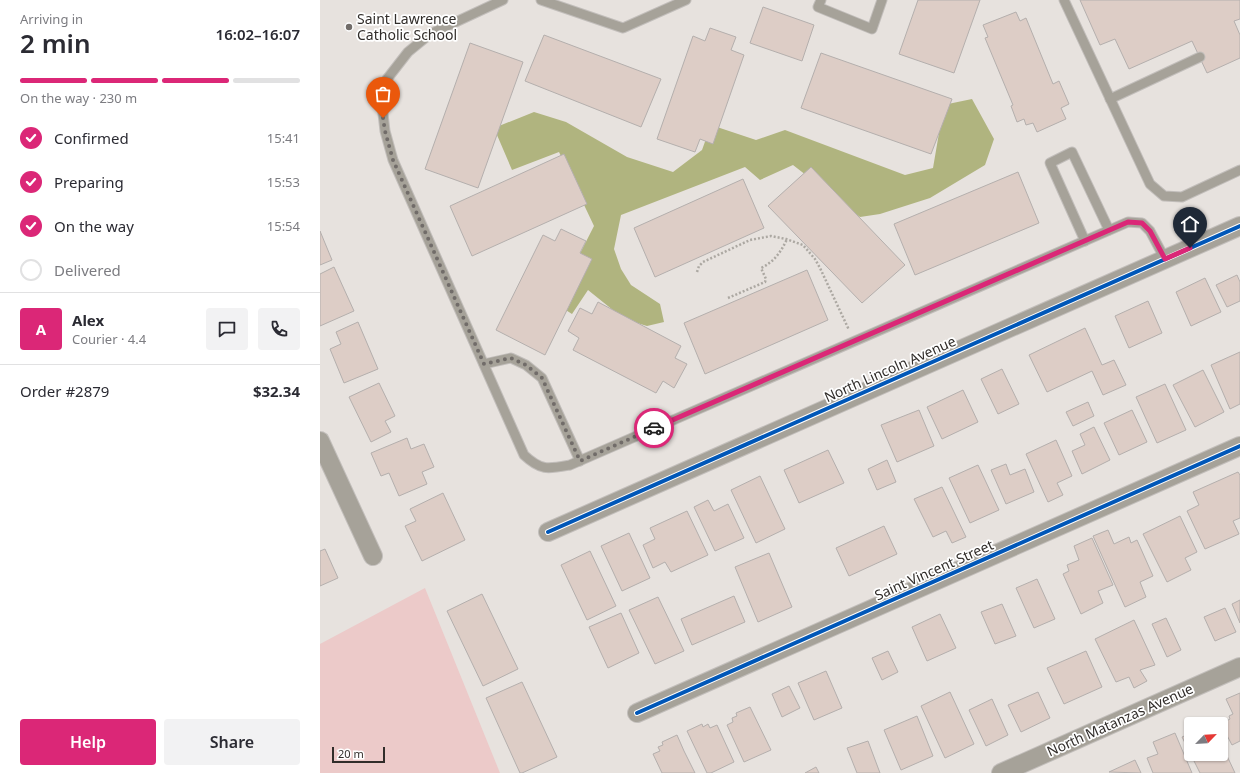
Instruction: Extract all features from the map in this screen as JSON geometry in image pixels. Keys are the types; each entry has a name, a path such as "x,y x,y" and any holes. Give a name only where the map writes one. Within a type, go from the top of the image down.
{"street":[{"name":"North Lincoln Avenue","path":"548,532 1240,226"},
{"path":"320,441 373,556"},
{"name":"Saint Vincent Street","path":"637,713 1240,446"},
{"name":"North Matanzas Avenue","path":"1001,773 1240,667"}],"lane":[{"path":"504,0 430,34 408,52 387,79 382,105 385,131 393,160 524,455 535,464 552,469 580,461 1128,222 1142,223 1150,231 1165,259"},
{"path":"541,0 623,28 686,0"},
{"path":"821,0 818,7 872,30 882,0"},
{"path":"1064,0 1150,184 1164,196 1182,197 1240,170"},
{"path":"1110,99 1200,57"},
{"path":"1084,241 1050,163 1072,152 1109,230"},
{"path":"484,364 511,358 526,365 542,378 580,461"}],"path":[{"path":"697,272 699,266 703,262 750,240 771,236 787,239 803,246 815,259 828,282 854,341"},
{"path":"728,298 765,282 766,279 761,268 767,266 773,260 787,239"}],"shaded area":[{"path":"972,99 994,139 985,165 930,198 880,214 860,217 793,165 760,180 745,167 621,215 614,249 621,269 631,285 660,304 664,322 647,326 624,319 588,290 572,314 561,307 567,279 594,226 559,152 512,170 494,128 534,112 566,122 627,157 673,172 702,150 711,125 756,140 785,130 905,175 933,168 939,133 939,112 948,104"},
{"path":"425,588 500,773 320,773 320,644"}],"building":[{"path":"918,0 980,0 954,73 899,54"},
{"path":"1080,0 1240,0 1240,19 1234,21 1240,35 1240,58 1207,73 1192,41 1129,69 1115,39 1100,45"},
{"path":"763,7 814,25 802,61 750,43"},
{"path":"1016,12 1020,21 1026,18 1053,84 1059,81 1069,104 1061,108 1066,119 1037,132 1033,123 1026,125 1024,119 1017,122 1011,106 1013,105 985,38 988,37 983,25"},
{"path":"710,28 736,37 731,50 744,55 713,144 700,139 695,152 657,139 693,36 705,41"},
{"path":"544,35 661,79 641,127 525,81"},
{"path":"470,43 523,62 478,188 425,169"},
{"path":"821,53 952,99 931,154 801,108"},
{"path":"564,154 587,204 472,256 450,206"},
{"path":"811,167 905,265 862,303 768,206"},
{"path":"1018,172 1039,223 915,275 894,224"},
{"path":"743,179 764,228 655,277 634,228"},
{"path":"561,229 586,241 580,253 592,259 545,355 496,330 543,235 555,241"},
{"path":"320,231 332,260 320,265"},
{"path":"334,267 354,311 320,326 320,274"},
{"path":"807,270 828,320 705,374 684,323"},
{"path":"1237,275 1240,282 1240,301 1227,307 1216,285"},
{"path":"1205,278 1221,312 1191,326 1176,292"},
{"path":"1148,301 1162,333 1129,348 1115,316"},
{"path":"598,302 681,346 675,358 687,364 674,388 663,381 656,393 573,350 579,338 568,331 580,308 592,314"},
{"path":"358,322 378,369 344,383 330,349 341,344 336,332"},
{"path":"1085,328 1102,365 1114,360 1126,385 1103,395 1092,371 1047,392 1029,355"},
{"path":"1240,352 1240,404 1230,409 1211,365"},
{"path":"1002,369 1019,404 998,414 981,379"},
{"path":"1203,370 1224,412 1195,427 1173,385"},
{"path":"379,383 395,416 385,421 391,432 371,442 349,397"},
{"path":"1165,384 1186,430 1157,443 1136,397"},
{"path":"963,390 978,422 942,439 927,407"},
{"path":"1088,402 1094,416 1073,426 1066,412"},
{"path":"919,410 934,446 897,462 881,425"},
{"path":"1132,410 1147,442 1119,455 1104,423"},
{"path":"1094,427 1110,460 1082,474 1072,451 1085,445 1080,434"},
{"path":"407,438 411,449 424,444 434,467 422,472 427,484 399,496 389,473 381,476 371,453"},
{"path":"1056,440 1072,476 1057,483 1063,495 1048,502 1026,454"},
{"path":"828,450 844,483 799,503 784,470"},
{"path":"887,460 896,482 877,490 868,469"},
{"path":"1006,464 1010,475 1025,469 1034,492 1006,504 991,470"},
{"path":"978,465 999,510 970,523 949,478"},
{"path":"1238,472 1240,475 1240,518 1233,521 1239,534 1205,549 1187,511 1199,505 1193,492"},
{"path":"760,476 785,529 756,543 731,490"},
{"path":"942,487 966,537 952,543 946,531 933,537 914,499"},
{"path":"443,493 465,540 422,561 405,526 416,521 410,509"},
{"path":"708,500 714,511 728,504 744,538 715,551 694,507"},
{"path":"687,511 708,555 671,572 665,562 653,568 643,545 655,539 650,528"},
{"path":"1180,516 1197,552 1185,558 1191,570 1167,582 1143,534"},
{"path":"884,526 897,554 849,576 836,548"},
{"path":"1108,530 1114,544 1129,537 1131,543 1137,540 1153,576 1140,582 1146,597 1125,607 1093,536"},
{"path":"629,533 650,578 622,591 601,546"},
{"path":"1092,538 1113,585 1098,591 1103,603 1081,614 1063,574 1069,571 1067,565 1079,560 1074,546"},
{"path":"325,549 338,578 320,586 320,551"},
{"path":"590,551 616,606 587,620 561,565"},
{"path":"769,553 792,607 758,622 735,567"},
{"path":"1037,579 1055,619 1034,628 1016,588"},
{"path":"482,594 518,669 483,686 447,611"},
{"path":"734,596 745,622 692,645 681,619"},
{"path":"658,597 684,651 655,664 629,610"},
{"path":"1240,600 1240,623 1232,604"},
{"path":"1002,604 1016,636 995,644 981,612"},
{"path":"1225,608 1236,632 1215,641 1204,617"},
{"path":"621,613 639,653 608,668 589,627"},
{"path":"940,614 956,648 927,661 912,627"},
{"path":"1166,618 1181,650 1167,657 1152,624"},
{"path":"1134,620 1155,665 1140,670 1147,681 1134,688 1129,677 1116,682 1095,639"},
{"path":"888,651 898,672 882,680 872,658"},
{"path":"1086,651 1102,687 1064,704 1047,668"},
{"path":"826,671 842,708 814,720 798,683"},
{"path":"522,682 557,757 520,773 486,698"},
{"path":"789,686 800,708 782,717 772,694"},
{"path":"950,692 974,744 945,758 921,706"},
{"path":"1038,692 1050,718 1021,732 1008,705"},
{"path":"1240,693 1240,741 1232,745 1228,737 1228,720 1230,719 1229,716 1233,714 1226,699"},
{"path":"992,699 1008,735 986,746 969,710"},
{"path":"750,707 771,750 744,762 727,725 733,722 732,718 737,716 736,713"},
{"path":"917,716 933,756 901,770 884,730"},
{"path":"702,724 703,727 708,724 710,728 717,725 734,762 711,773 707,773 687,731"},
{"path":"1175,733 1184,754 1184,761 1187,761 1192,773 1153,773 1147,758 1158,754 1153,742"},
{"path":"677,735 695,773 662,773 653,754 660,751 658,747 663,745 662,742"},
{"path":"868,741 880,773 857,773 847,748"},
{"path":"1228,758 1235,773 1200,773 1194,761 1228,761"},
{"path":"1135,760 1141,773 1109,772"},
{"path":"816,767 819,773 805,773"}],"cycle path":[{"path":"548,532 1240,226"},
{"path":"637,713 1240,446"}],"way so far":[{"path":"383,118 393,160 484,364 511,358 526,365 542,378 580,461 654,428"}],"place":[{"name":"Saint Lawrence Catholic School","path":"349,27"}],"route":[{"path":"654,428 1128,222 1142,223 1150,231 1165,259 1190,248"}]}
